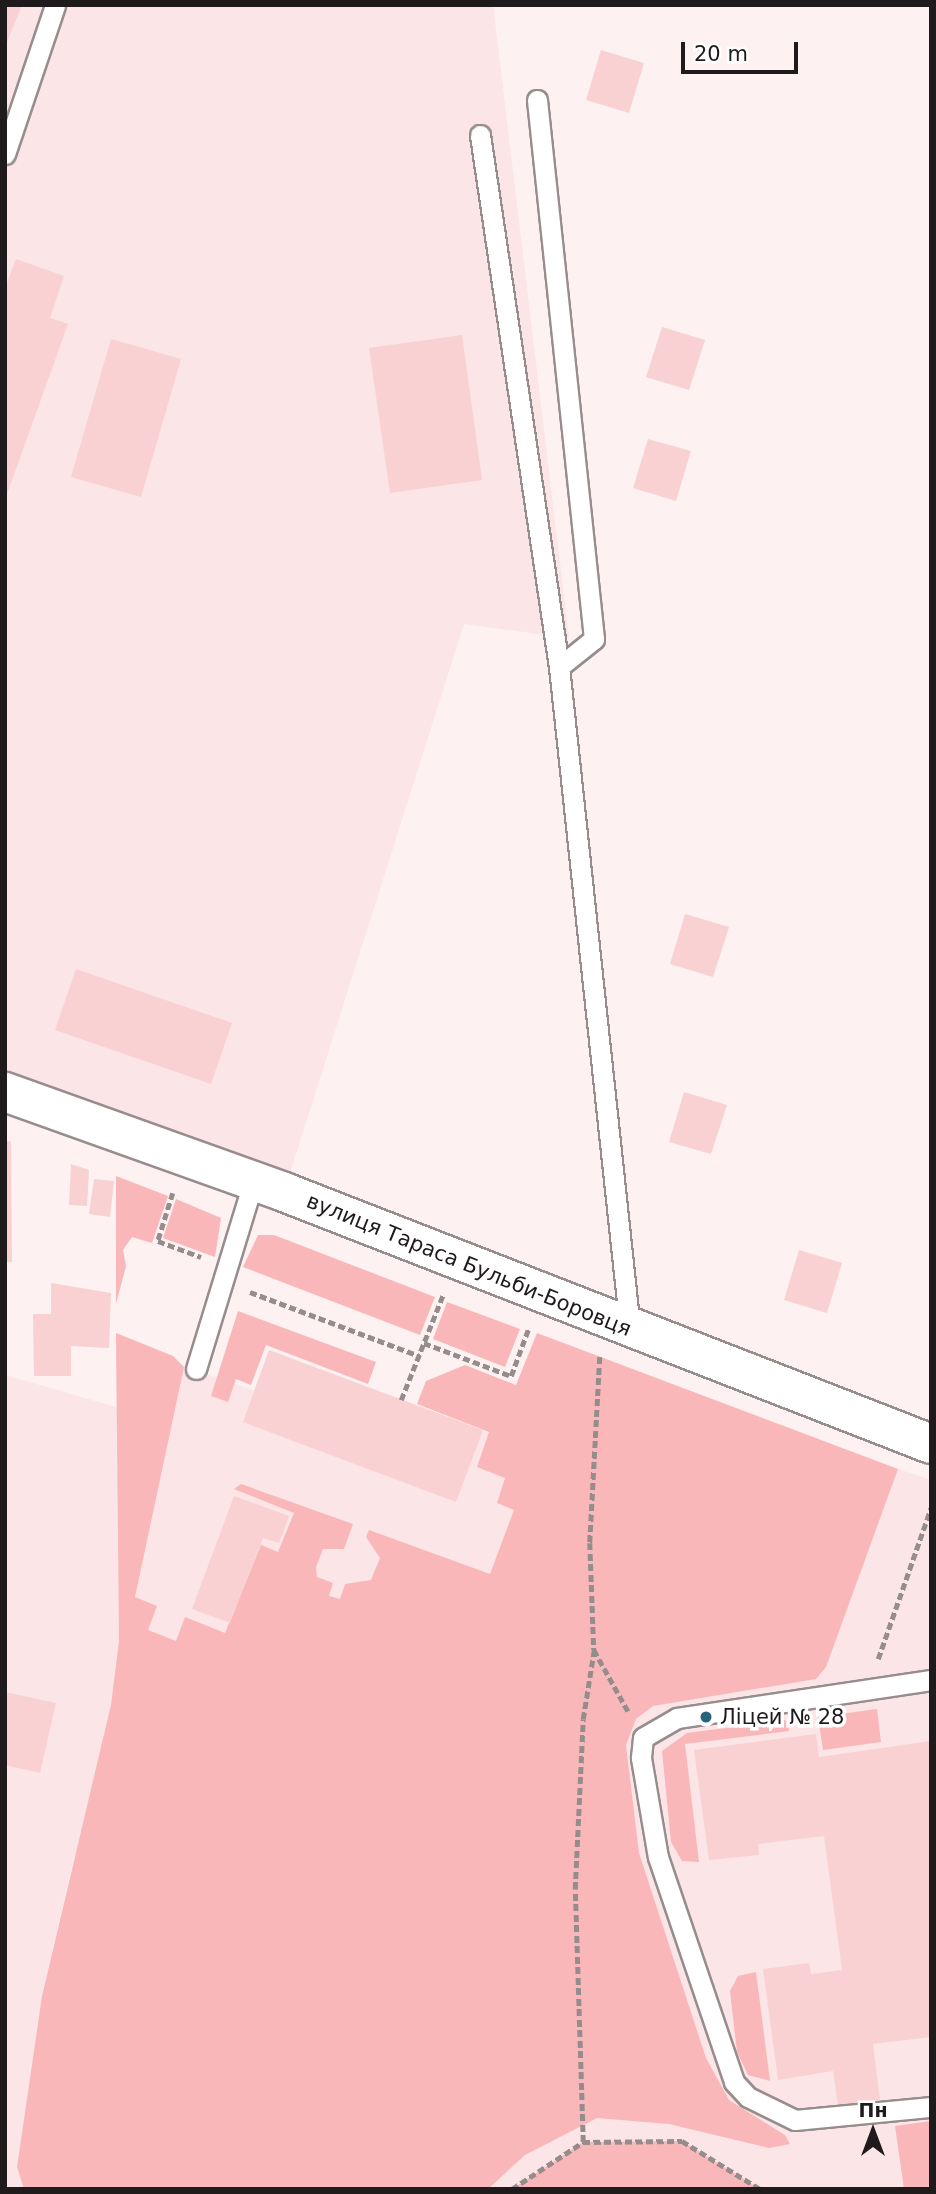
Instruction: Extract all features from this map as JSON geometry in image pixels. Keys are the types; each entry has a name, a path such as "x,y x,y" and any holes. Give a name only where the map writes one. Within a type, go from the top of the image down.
{"street":[{"name":"вулиця Тараса Бульби-Боровця","path":"5,1092 253,1183 931,1444"}],"lane":[{"path":"5,154 55,5"},
{"path":"537,100 594,639 559,667"},
{"path":"480,135 559,667 630,1329"},
{"path":"195,1368 253,1183"},
{"path":"931,1680 677,1718 643,1738 641,1758 658,1857 734,2082 748,2097 795,2120 931,2107"}],"path":[{"path":"173,1192 158,1241 225,1274 419,1356"},
{"path":"401,1400 443,1294"},
{"path":"424,1343 511,1376 529,1326"},
{"path":"583,2142 575,1889 583,1719 594,1650 590,1543 601,1352"},
{"path":"867,1691 931,1507"},
{"path":"594,1650 643,1738"},
{"path":"512,2189 583,2142 682,2141 760,2189"}],"shaded area":[{"path":"5,5 493,5 569,638 464,624 284,1192 5,1092"},
{"path":"116,1176 168,1196 152,1243 132,1237 123,1250 126,1266 116,1304"},
{"path":"176,1199 221,1218 215,1257 163,1238"},
{"path":"258,1235 274,1235 435,1297 420,1335 243,1267"},
{"path":"447,1302 520,1329 505,1367 433,1339"},
{"path":"238,1311 376,1362 368,1384 266,1345 251,1385 236,1379 228,1402 211,1396"},
{"path":"116,1333 173,1356 184,1367 135,1597 157,1606 148,1630 176,1641 185,1617 225,1633 261,1545 278,1552 294,1513 234,1489 241,1484 353,1524 344,1549 323,1549 316,1567 317,1577 333,1583 329,1596 340,1599 345,1584 371,1580 380,1558 366,1537 369,1530 490,1574 514,1510 497,1503 505,1478 477,1467 489,1432 417,1404 426,1381 465,1365 516,1385 537,1333 898,1469 826,1667 816,1679 653,1706 636,1719 626,1745 639,1853 706,2058 729,2100 785,2135 790,2144 769,2148 669,2124 597,2118 525,2155 488,2189 24,2189 17,2167 42,1996 111,1705 119,1641"},
{"path":"116,1344 254,1390 269,1350 540,1453 898,1469 931,1480 931,2189 406,2189 74,1857 42,1996 17,2167 24,2189 5,2189 5,1375 116,1407"},
{"path":"877,1709 881,1742 823,1750 818,1717"},
{"path":"788,1720 789,1731 685,1744 699,1862 682,1861 671,1842 662,1751 687,1733"},
{"path":"756,1972 770,2081 748,2075 737,2052 730,1991 738,1976"},
{"path":"931,2121 931,2189 904,2189 895,2126"},
{"path":"682,2141 760,2189 512,2189 583,2142"}],"building":[{"path":"5,5 22,5 5,47"},
{"path":"601,50 644,63 629,113 586,100"},
{"path":"16,259 64,276 50,318 68,324 6,497 5,288"},
{"path":"662,327 705,340 689,390 646,377"},
{"path":"462,335 482,480 390,493 369,348"},
{"path":"111,339 181,359 141,497 71,477"},
{"path":"648,439 691,451 676,501 633,488"},
{"path":"685,914 729,927 713,977 670,964"},
{"path":"76,969 232,1023 211,1084 55,1030"},
{"path":"684,1092 727,1105 711,1154 669,1142"},
{"path":"5,1140 11,1142 12,1262 5,1262"},
{"path":"71,1164 89,1170 87,1206 69,1205"},
{"path":"94,1179 114,1181 110,1217 89,1214"},
{"path":"799,1250 842,1263 827,1313 784,1300"},
{"path":"51,1283 111,1293 109,1348 71,1346 71,1376 34,1376 33,1314 51,1314"},
{"path":"269,1350 483,1430 456,1502 243,1422"},
{"path":"234,1496 289,1516 279,1543 263,1538 230,1623 192,1609"},
{"path":"5,1692 56,1703 40,1773 5,1765"},
{"path":"816,1734 819,1757 931,1741 931,2037 873,2044 880,2100 838,2105 833,2071 778,2080 763,1969 809,1963 811,1974 842,1970 824,1836 758,1844 759,1855 709,1860 694,1750"}],"place":[{"name":"Ліцей № 28","path":"706,1717"}]}
